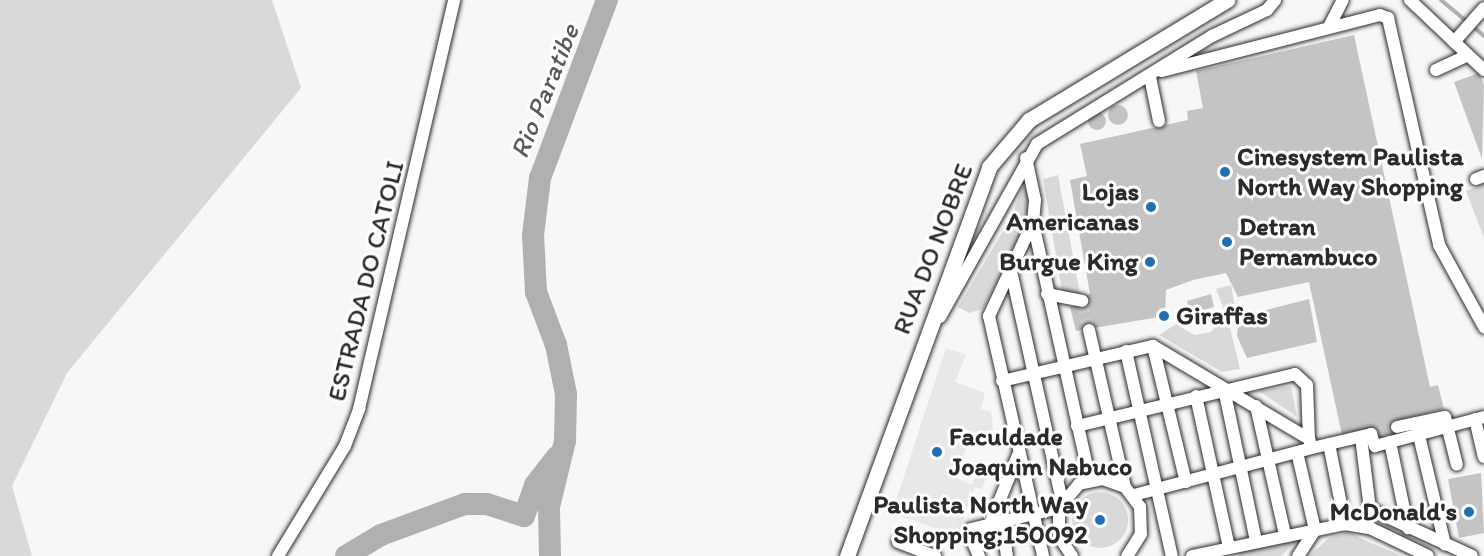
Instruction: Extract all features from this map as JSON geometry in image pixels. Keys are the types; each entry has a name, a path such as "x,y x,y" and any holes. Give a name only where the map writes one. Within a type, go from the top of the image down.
{"main road":[{"name":"RUA DO NOBRE","path":"847,556 969,212 1005,142 1029,120 1080,86 1227,0"}],"street":[{"name":"ESTRADA DO CATOLI","path":"278,556 345,447 359,409 454,0"},
{"path":"920,352 1026,158 1046,136 1162,71 1212,36 1268,10 1275,0"},
{"path":"1329,27 1343,0"},
{"path":"1410,0 1484,70"},
{"path":"1454,42 1480,13"},
{"path":"1162,71 1380,15 1390,22 1439,245 1484,327"},
{"path":"1212,36 1217,56"},
{"path":"1436,70 1468,55"},
{"path":"1150,77 1159,121"},
{"path":"1026,158 1035,200 1033,222 1047,294 1062,367 1090,480"},
{"path":"1033,222 990,316 1031,514 1043,556"},
{"path":"1011,271 1060,504 1059,537 1072,556"},
{"path":"1047,294 1082,301"},
{"path":"1089,330 1130,491 1143,520 1136,546 1127,556"},
{"path":"1002,381 1153,346 1256,406 1310,444"},
{"path":"1153,346 1186,482"},
{"path":"1126,351 1172,556"},
{"path":"1077,426 1283,375 1302,377 1307,385 1310,444"},
{"path":"1224,389 1256,541"},
{"path":"1196,396 1229,547"},
{"path":"1256,406 1285,535"},
{"path":"1090,480 1130,491 1157,490 1297,452 1310,444 1329,444 1371,434 1375,446 1390,442 1417,429 1446,422 1480,418 1484,456"},
{"path":"1446,422 1457,465"},
{"path":"1397,428 1417,429"},
{"path":"1417,429 1445,545"},
{"path":"1362,437 1372,529"},
{"path":"1390,442 1408,528"},
{"path":"1329,444 1345,524"},
{"path":"1297,452 1315,530 1298,556"},
{"path":"1007,556 996,523 1018,455"},
{"path":"979,556 969,531 1060,504 1090,480"},
{"path":"1370,509 1472,556"},
{"path":"1192,556 1345,524 1372,529 1428,556"},
{"path":"898,542 935,556"}],"shaded area":[{"path":"0,0 272,0 301,88 67,373 12,486 32,556 0,556"},
{"path":"1041,167 1044,179 1058,175 1080,294 1063,297"},
{"path":"1484,184 1484,238 1466,191"},
{"path":"1022,188 1030,189 1029,223 983,309 969,313 958,307 1012,216"},
{"path":"1231,285 1236,313 1230,328 1240,369 1222,372 1159,335 1176,324 1194,335 1211,332 1225,312 1216,289"},
{"name":"Faculdade Joaquim Nabuco","path":"946,348 966,355 955,382 985,393 981,409 991,412 993,429 993,442 986,440 984,445 969,440 956,478 972,485 978,469 988,472 982,489 975,487 957,536 892,513"},
{"path":"1291,386 1297,417 1259,391"},
{"path":"1100,492 1111,494 1120,500 1126,509 1128,520 1126,531 1120,540 1111,546 1100,548 1089,546 1080,540 1074,531 1072,520 1074,509 1080,500 1089,494"},
{"path":"1349,532 1402,556 1309,556 1329,538"},
{"path":"1300,538 1281,556 1239,556 1238,551"}],"building":[{"path":"1354,35 1430,387 1438,385 1444,409 1391,422 1394,433 1379,437 1376,427 1342,435 1309,282 1238,297 1226,273 1193,280 1166,290 1165,316 1076,331 1070,307 1087,302 1085,295 1090,294 1070,180 1087,176 1080,144 1188,120 1187,111 1203,108 1196,71"},
{"path":"1479,73 1484,85 1482,159 1454,82"},
{"path":"1118,105 1125,108 1128,115 1125,122 1118,125 1111,122 1108,115 1111,108"},
{"path":"1097,112 1103,115 1106,121 1103,127 1097,130 1091,127 1088,121 1091,115"},
{"path":"1211,294 1214,307 1190,314 1187,301"},
{"path":"1309,299 1317,342 1247,358 1237,336 1239,317"},
{"name":"McDonald's","path":"1481,473 1484,533 1459,538 1448,479"},
{"path":"1102,514 1106,520 1102,526 1098,526 1094,518"}],"waterway":[{"name":"Rio Paratibe","path":"550,556 549,507 565,441 566,394 556,345 536,292 533,235 540,178 607,0"},
{"path":"1441,0 1484,36"},
{"path":"346,556 381,535 465,504 487,504 524,516 535,485 557,457"}],"tunnel":[{"path":"1082,301 1089,330"},
{"path":"1371,434 1397,427"}],"place":[{"name":"Cinesystem Paulista North Way Shopping","path":"1225,172"},
{"name":"Lojas Americanas","path":"1151,207"},
{"name":"Detran Pernambuco","path":"1227,242"},
{"name":"Burgue King","path":"1150,262"},
{"name":"Giraffas","path":"1164,316"},
{"name":"Faculdade Joaquim Nabuco","path":"937,452"},
{"name":"McDonald's","path":"1469,512"},
{"name":"Paulista North Way Shopping;150092","path":"1100,520"}]}
